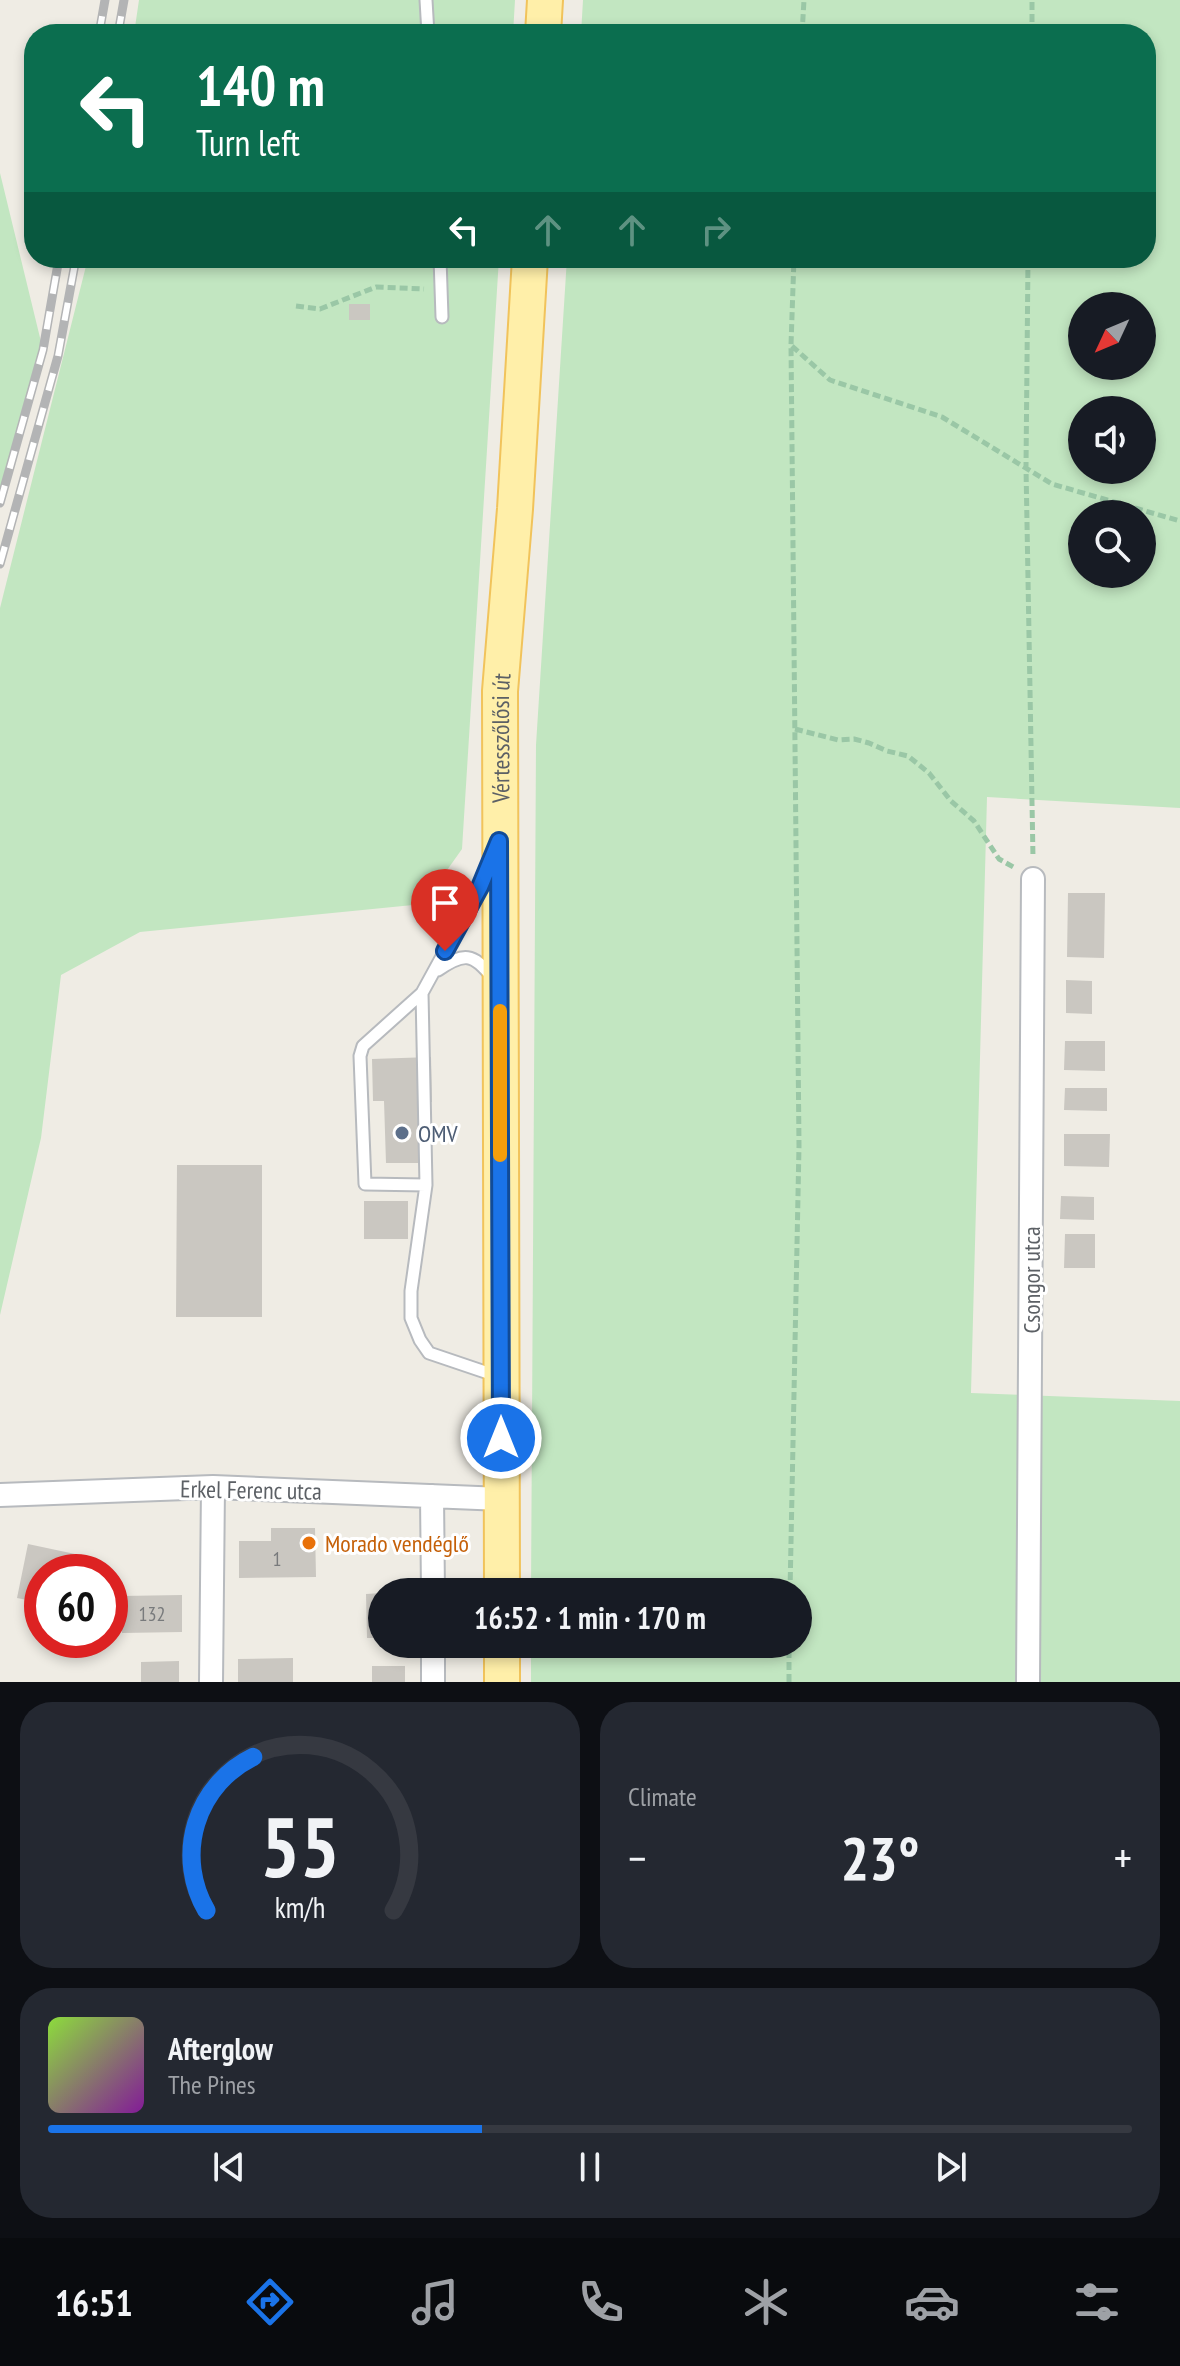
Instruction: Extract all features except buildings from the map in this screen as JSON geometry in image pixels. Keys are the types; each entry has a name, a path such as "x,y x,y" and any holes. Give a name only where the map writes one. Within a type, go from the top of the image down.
{"main road":[{"path":"544,24 545,0"},
{"name":"Vértesszőlősi út","path":"502,1578 500,691 529,268"},
{"path":"502,1658 502,1682"}],"street":[{"name":"Csongor utca","path":"1028,1682 1033,879"},
{"name":"Erkel Ferenc utca","path":"0,1495 213,1487 502,1499"},
{"path":"211,1682 213,1487"},
{"path":"432,1496 433,1578"},
{"path":"433,1658 433,1682"}],"lane":[{"path":"426,0 427,24"},
{"path":"440,268 442,317"},
{"path":"426,1185 365,1184 360,1056 363,1046 422,993 480,887 499,841"},
{"path":"434,973 453,959 468,957 480,963 500,987"},
{"path":"422,993 426,1185 411,1291 411,1318 429,1353 500,1377"}],"path":[{"path":"803,24 804,0"},
{"path":"1032,0 1032,24"},
{"path":"790,1578 799,1146 791,345 794,268"},
{"path":"1028,268 1026,467 1033,879"},
{"path":"296,306 320,309 376,287 441,290"},
{"path":"791,345 830,380 942,417 1052,484 1180,521"},
{"path":"795,729 838,740 854,739 908,756 929,773 951,801 974,821 999,859 1033,879"},
{"path":"789,1658 789,1682"}],"green space":[{"path":"139,0 515,0 514,24 135,24"},
{"path":"583,0 1180,0 1180,808 987,797 971,1393 1180,1401 1180,1682 531,1682 531,1658 812,1658 812,1578 531,1578 536,745 566,268 1156,268 1156,24 582,24"},
{"path":"0,173 43,350 0,503"},
{"path":"85,268 498,268 462,849 423,904 140,932 61,975 41,1138 0,1315 0,608"}],"railway":[{"path":"101,24 105,0"},
{"path":"120,24 124,0"},
{"path":"0,503 43,350 57,268"},
{"path":"0,564 58,356 74,268"}],"slow traffic":[{"path":"500,1011 500,1155"}],"place":[{"name":"OMV","path":"402,1133"},
{"name":"Morado vendéglő","path":"309,1543"}],"route":[{"path":"445,951 480,887 499,841 501,1438"}]}
